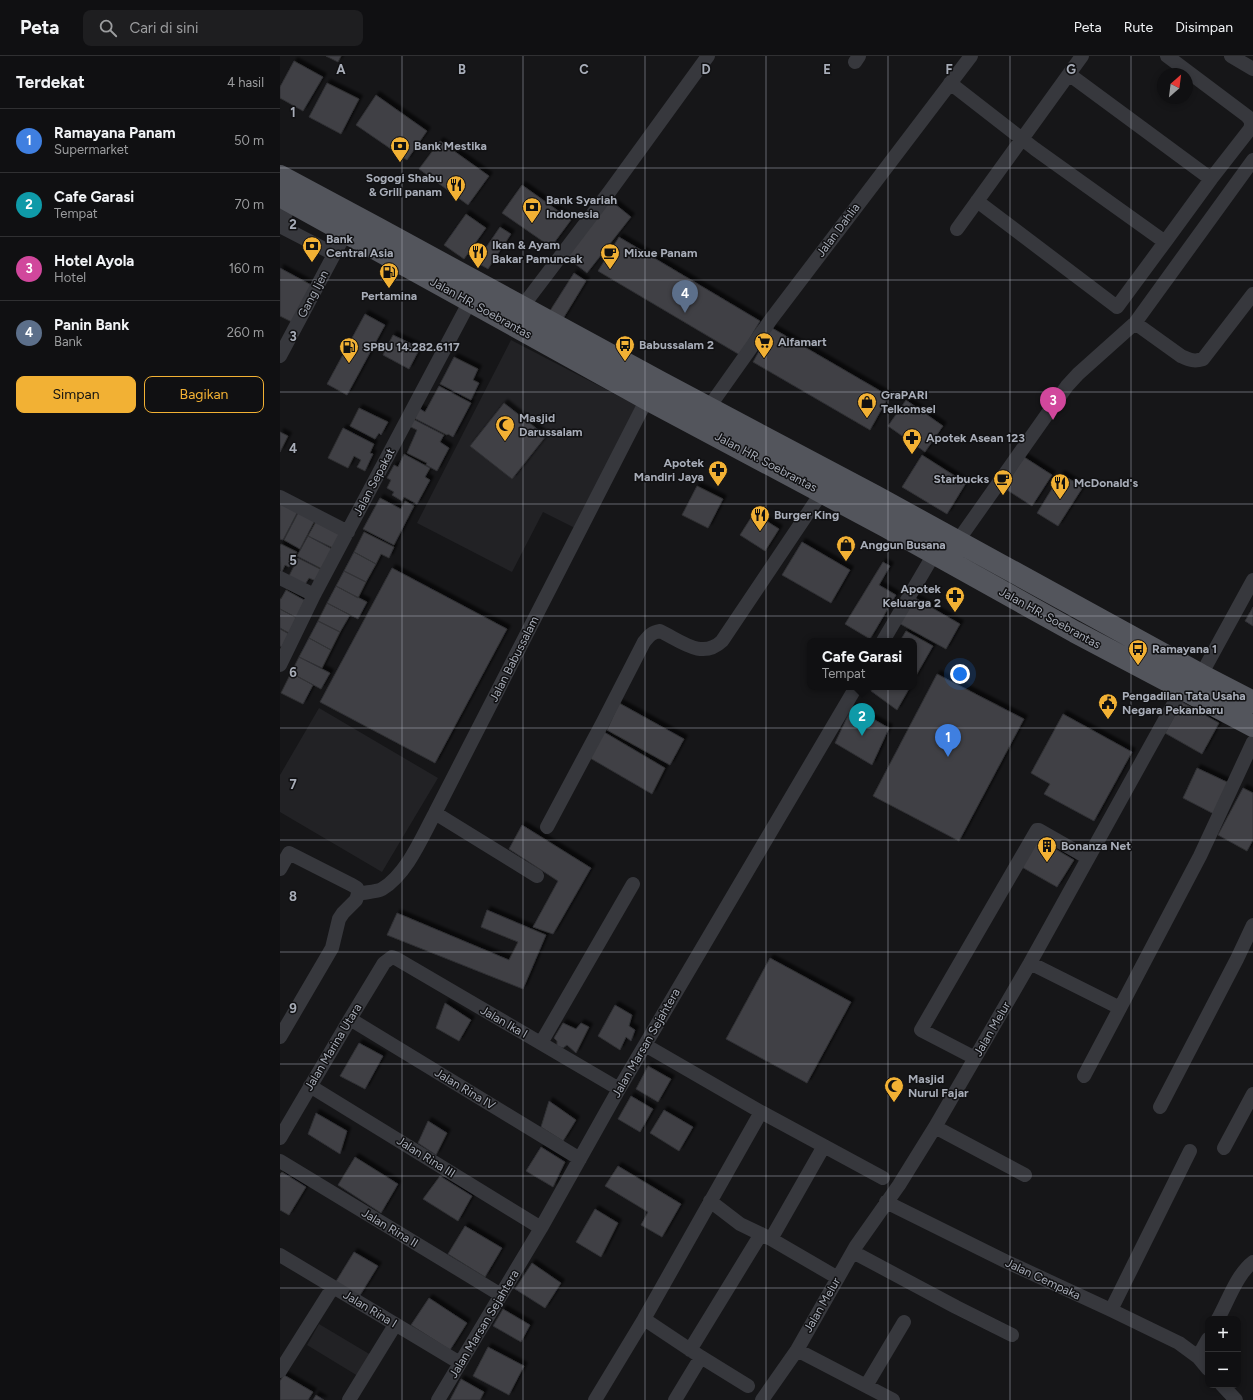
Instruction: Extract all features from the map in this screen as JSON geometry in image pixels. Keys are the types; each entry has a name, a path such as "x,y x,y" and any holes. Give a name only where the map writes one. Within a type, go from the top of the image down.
{"main road":[{"name":"Jalan HR. Soebrantas","path":"287,190 377,228 757,434 875,496 1201,676 1251,696"},
{"name":"Jalan HR. Soebrantas","path":"287,190 346,232 470,301 647,399 822,492 1182,689 1253,726"},
{"path":"700,427 709,407"},
{"path":"746,452 757,434"}],"street":[{"path":"522,307 610,191 708,56"},
{"name":"Jalan Dahlia","path":"709,407 772,318 971,56"},
{"path":"957,228 1070,75 1082,56"},
{"path":"977,201 1117,307 1211,179 1250,129 1252,124 1250,119 1167,56"},
{"path":"1231,56 1253,69"},
{"path":"1070,75 1211,179"},
{"path":"950,83 1035,149 1165,242"},
{"path":"957,542 1067,386 1078,374 1135,323 1253,160"},
{"path":"287,190 280,226 334,254"},
{"name":"Gang Ijen","path":"280,356 346,232"},
{"path":"1135,323 1181,356 1196,361 1203,358 1253,294"},
{"name":"Jalan Sepakat","path":"281,662 314,595 470,301"},
{"name":"Jalan Babussalam","path":"358,894 382,889 395,878 404,867 435,813 647,399"},
{"path":"547,826 603,722 640,649 649,635 660,631 697,649 706,650 716,647 722,641 822,492"},
{"path":"280,497 348,532"},
{"path":"885,638 934,554"},
{"path":"280,578 314,595"},
{"path":"1201,676 1253,580"},
{"name":"Jalan Melur","path":"763,1399 796,1350 853,1252 899,1185 935,1127 1030,963 1182,689"},
{"name":"Jalan Marsan Sejahtera","path":"438,1400 541,1228 619,1089 854,690"},
{"path":"1084,1076 1200,856 1253,742"},
{"path":"435,813 537,876"},
{"path":"975,1058 921,1030 943,990 1037,830 1088,858"},
{"path":"280,869 289,853 352,885 357,888 358,894 356,900 339,919 332,948 280,1037"},
{"path":"541,1043 633,884"},
{"path":"1160,1107 1237,959 1253,925"},
{"name":"Jalan Ika I","path":"389,959 397,959 619,1089"},
{"name":"Jalan Marina Utara","path":"280,1138 384,963 389,959"},
{"path":"1030,963 1120,1008"},
{"name":"Jalan Rina IV","path":"350,1019 580,1159"},
{"path":"645,1045 761,1112 883,1178"},
{"name":"Jalan Rina III","path":"310,1086 541,1228"},
{"path":"1224,1148 1253,1094"},
{"path":"595,1400 644,1319 761,1112"},
{"path":"935,1127 1025,1175"},
{"path":"675,1400 696,1353 766,1237 824,1146"},
{"path":"1111,1310 1190,1151"},
{"name":"Jalan Rina II","path":"280,1161 501,1295"},
{"path":"710,1201 740,1224 838,1278"},
{"name":"Jalan Cempaka","path":"886,1202 1005,1261 1179,1343 1198,1357 1205,1365"},
{"path":"853,1252 949,1304 1012,1335"},
{"name":"Jalan Rina I","path":"280,1255 460,1363"},
{"path":"1220,1316 1241,1274 1253,1262"},
{"path":"280,1371 333,1287"},
{"path":"644,1319 748,1386"},
{"path":"866,1386 904,1322"},
{"path":"349,1400 395,1325"},
{"path":"1198,1357 1205,1344"},
{"path":"796,1350 893,1400"},
{"path":"1225,1388 1236,1400"}],"shaded area":[{"path":"511,340 638,406 575,528 543,512 512,572 417,523"},
{"path":"319,708 438,778 382,872 280,812 280,775"},
{"path":"319,1324 371,1355 358,1376 307,1345"}],"building":[{"path":"326,56 341,56 338,62"},
{"path":"294,61 323,77 303,111 280,98 280,87"},
{"path":"327,83 359,99 341,134 309,117"},
{"path":"376,95 427,131 407,160 356,125"},
{"path":"440,141 489,176 468,205 419,169"},
{"path":"522,185 571,220 551,247 502,213"},
{"path":"610,200 631,217 587,273 566,257"},
{"path":"466,214 486,228 464,259 444,245"},
{"path":"500,227 511,234 488,269 476,262"},
{"path":"619,237 760,321 740,355 598,271"},
{"path":"280,268 315,287 294,323 280,316"},
{"path":"574,273 586,281 561,322 548,314"},
{"path":"365,314 385,325 347,395 327,384"},
{"path":"772,328 889,396 870,430 753,362"},
{"path":"393,335 420,348 409,369 383,355"},
{"path":"454,357 478,369 473,380 479,383 471,400 440,384"},
{"path":"439,386 471,403 453,437 412,417 417,407 425,412"},
{"path":"906,400 943,426 925,452 888,426"},
{"path":"504,403 546,436 512,479 470,446"},
{"path":"359,408 388,422 381,435 379,433 375,439 350,426"},
{"path":"411,418 444,435 440,442 449,448 437,471 426,465 427,463 407,453 417,430 407,425"},
{"path":"343,428 374,444 370,453 373,454 365,471 357,467 361,460 354,456 348,468 328,458"},
{"path":"280,432 288,436 280,452"},
{"path":"404,454 430,468 425,477 430,480 417,504 404,497 402,501 392,495 394,492 387,488 391,480 387,478 394,465 398,467"},
{"path":"922,455 966,483 947,514 902,487"},
{"path":"1024,457 1052,475 1032,506 1004,488"},
{"name":"McDonald's","path":"1061,474 1083,487 1058,526 1037,513"},
{"path":"697,486 723,499 708,528 682,515"},
{"path":"380,498 401,509 405,501 414,506 394,545 363,529"},
{"path":"280,502 298,511 283,540 280,539"},
{"path":"299,511 315,520 300,549 284,540"},
{"name":"Burger King","path":"754,513 779,529 765,551 740,535"},
{"path":"318,518 342,531 333,548 308,536"},
{"path":"364,532 394,547 389,558 381,554 376,564 354,552"},
{"path":"308,536 332,549 322,569 297,556"},
{"path":"802,542 850,570 831,603 782,575"},
{"path":"281,544 297,552 289,567 285,565 281,574 280,546"},
{"path":"354,552 376,564 366,582 344,571"},
{"path":"298,558 322,570 316,581 309,578 304,586 288,578"},
{"path":"883,562 890,566 879,585 896,595 871,638 845,624"},
{"path":"392,568 507,629 435,763 320,702"},
{"path":"344,571 366,582 358,598 336,586"},
{"path":"336,586 367,602 358,619 327,603"},
{"path":"286,590 306,601 297,618 280,609 280,599"},
{"path":"910,595 960,624 946,649 895,621"},
{"path":"327,603 350,615 340,632 318,621"},
{"path":"1253,607 1253,626 1245,621"},
{"path":"280,609 297,618 289,633 280,628"},
{"path":"318,621 340,632 331,650 309,638"},
{"path":"280,629 289,634 282,647 280,646"},
{"path":"906,631 933,646 917,674 917,638 902,638"},
{"path":"309,638 331,650 322,668 299,657"},
{"path":"299,657 330,673 321,689 291,673"},
{"path":"291,673 313,685 303,704 281,693"},
{"path":"937,674 1024,719 959,841 873,796"},
{"path":"872,690 908,690 897,710"},
{"path":"1182,702 1219,723 1202,754 1165,733"},
{"path":"619,703 684,739 670,765 607,730"},
{"path":"852,707 889,728 872,765 835,743"},
{"path":"1063,714 1132,752 1094,821 1044,794 1050,784 1031,773"},
{"path":"604,732 665,768 652,794 590,758"},
{"path":"1197,768 1229,783 1214,814 1183,798"},
{"path":"1243,788 1253,793 1253,840 1247,851 1218,835"},
{"path":"522,825 591,868 553,934 533,927 558,881 509,849"},
{"name":"Bonanza Net","path":"1037,838 1074,860 1057,887 1020,866"},
{"path":"487,910 546,935 523,989 387,935 397,913 509,960 518,942 481,927"},
{"path":"770,958 851,1002 807,1083 726,1039"},
{"path":"445,1003 471,1020 459,1041 436,1028"},
{"path":"615,1005 632,1015 629,1026 635,1030 631,1041 626,1037 620,1050 598,1036"},
{"path":"563,1023 576,1029 581,1023 589,1027 576,1053 567,1045 563,1048 557,1046 557,1041 554,1038"},
{"path":"359,1043 383,1056 365,1089 340,1076"},
{"path":"648,1066 671,1079 658,1102 636,1089"},
{"path":"631,1096 653,1109 640,1132 618,1119"},
{"path":"549,1101 576,1120 563,1141 541,1127"},
{"path":"664,1110 693,1127 679,1151 650,1133"},
{"path":"316,1113 347,1131 340,1154 308,1134"},
{"path":"428,1121 447,1133 436,1155 418,1143"},
{"path":"541,1147 565,1162 553,1187 526,1171"},
{"path":"355,1157 398,1184 381,1213 338,1185"},
{"path":"618,1166 681,1204 662,1237 641,1225 648,1212 605,1186"},
{"path":"282,1172 306,1187 289,1215 280,1210 280,1174"},
{"path":"440,1176 472,1196 458,1221 423,1199"},
{"path":"595,1209 618,1223 601,1257 576,1242"},
{"path":"465,1226 502,1248 485,1277 448,1254"},
{"path":"354,1252 378,1266 359,1297 335,1283"},
{"path":"532,1263 561,1283 545,1308 515,1289"},
{"path":"429,1298 467,1323 450,1350 411,1325"},
{"path":"503,1309 530,1325 521,1342 493,1326"},
{"path":"488,1347 524,1366 509,1395 473,1376"},
{"path":"284,1375 313,1392 308,1400 280,1400 280,1381"},
{"path":"461,1379 484,1392 480,1400 450,1400"},
{"path":"316,1395 324,1400 313,1400"}],"place":[{"name":"Bank Mestika","path":"400,163"},
{"name":"Sogogi Shabu & Grill panam","path":"456,202"},
{"name":"Bank Syariah Indonesia","path":"532,224"},
{"name":"Bank Central Asia","path":"312,263"},
{"name":"Ikan & Ayam Bakar Pamuncak","path":"478,269"},
{"name":"Mixue Panam","path":"610,270"},
{"name":"Pertamina","path":"389,289"},
{"name":"Panin Bank","path":"685,313"},
{"name":"Alfamart","path":"764,359"},
{"name":"Babussalam 2","path":"625,362"},
{"name":"SPBU 14.282.6117","path":"349,364"},
{"name":"GraPARI Telkomsel","path":"867,419"},
{"name":"Hotel Ayola","path":"1053,420"},
{"name":"Masjid Darussalam","path":"505,442"},
{"name":"Apotek Asean 123","path":"912,455"},
{"name":"Apotek Mandiri Jaya","path":"718,487"},
{"name":"Starbucks","path":"1003,496"},
{"name":"McDonald's","path":"1060,500"},
{"name":"Burger King","path":"760,532"},
{"name":"Anggun Busana","path":"846,562"},
{"name":"Apotek Keluarga 2","path":"955,613"},
{"name":"Ramayana 1","path":"1138,666"},
{"name":"Pengadilan Tata Usaha Negara Pekanbaru","path":"1108,720"},
{"name":"Cafe Garasi","path":"862,736"},
{"name":"Ramayana Panam","path":"948,757"},
{"name":"Bonanza Net","path":"1047,863"},
{"name":"Masjid Nurul Fajar","path":"894,1103"}]}
